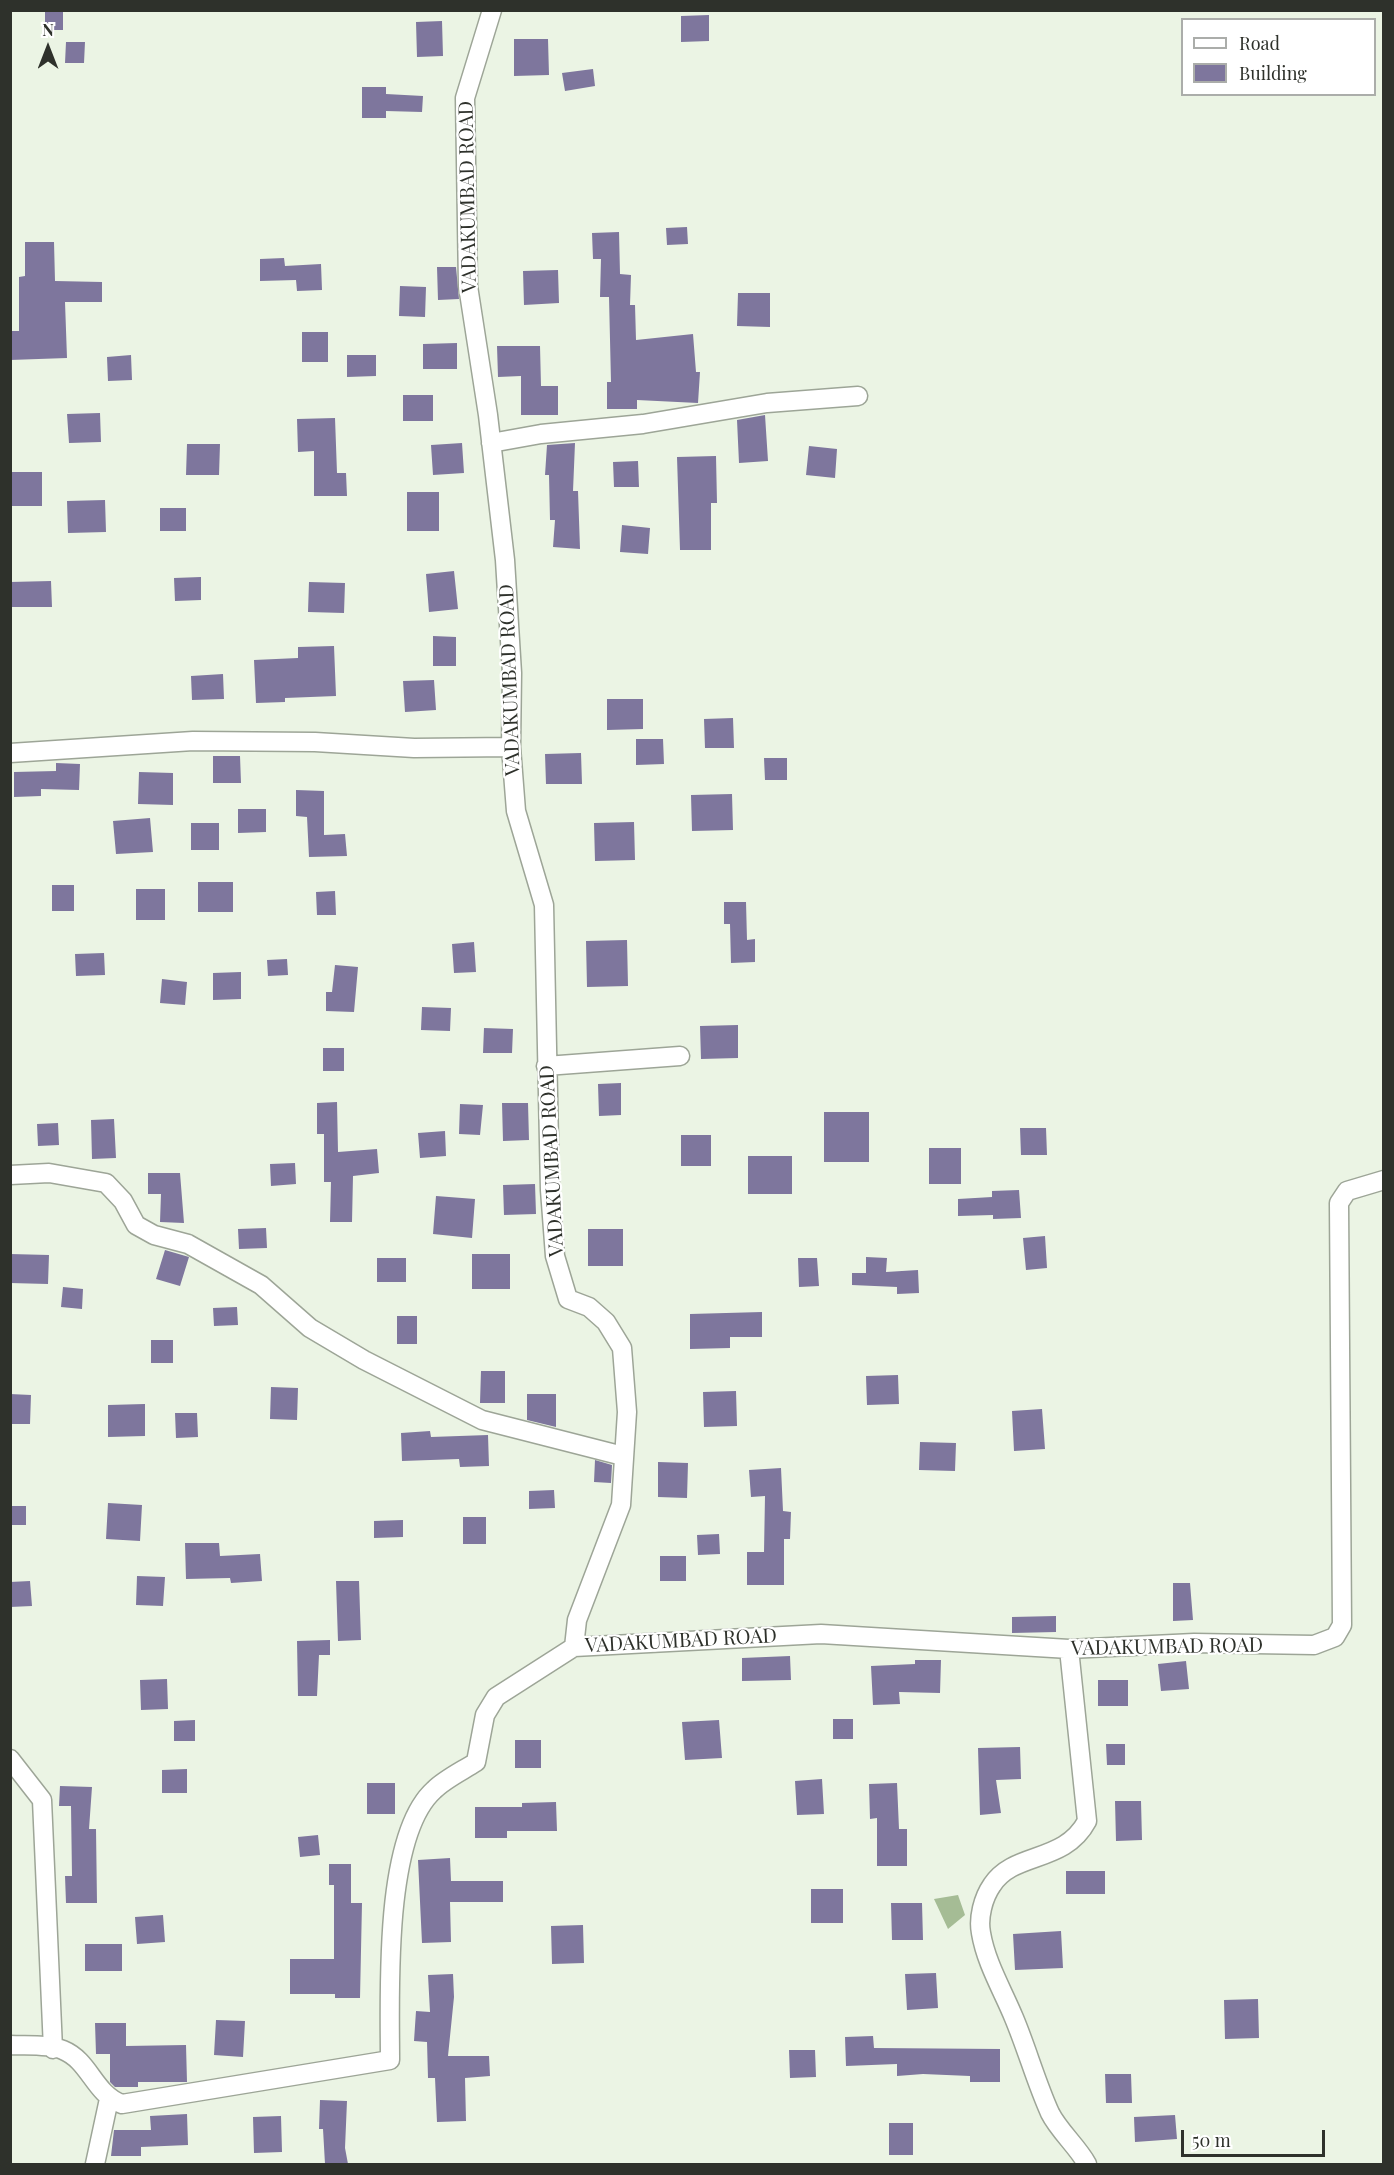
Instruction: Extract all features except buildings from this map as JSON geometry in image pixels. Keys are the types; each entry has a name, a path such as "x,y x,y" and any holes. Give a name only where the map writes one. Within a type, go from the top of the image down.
{"street":[{"name":"VADAKUMBAD ROAD","path":"492,10 465,98 468,286 506,560 512,673 511,747 516,811 544,905 547,968 546,1066 555,1256 568,1299 589,1307 606,1322 622,1348 627,1412 621,1505 577,1620 574,1647 821,1634 1069,1649 1194,1643 1314,1645 1335,1637 1342,1625 1339,1203 1347,1191 1383,1180"},
{"path":"491,443 642,424 767,403 858,396"},
{"path":"11,752 193,741 315,742 414,748 511,747"},
{"path":"546,1066 680,1056"},
{"path":"10,1175 49,1173 106,1183 123,1201 136,1225 154,1235 188,1244 261,1285 310,1328 364,1360 482,1420 623,1456"},
{"path":"10,2045 62,2050 84,2064 109,2099 122,2104 390,2060 390,1942 403,1850 416,1814 433,1790 476,1762 485,1715 496,1697 574,1647"},
{"path":"1069,1649 1087,1821 1079,1836 1052,1853 1006,1869 992,1885 982,1908 981,1933 995,1976 1051,2115 1078,2147 1088,2164"},
{"path":"10,1759 42,1800 52,2049"},
{"path":"95,2164 109,2099"}],"shaded area":[{"path":"958,1895 965,1915 948,1929 934,1899"}]}
